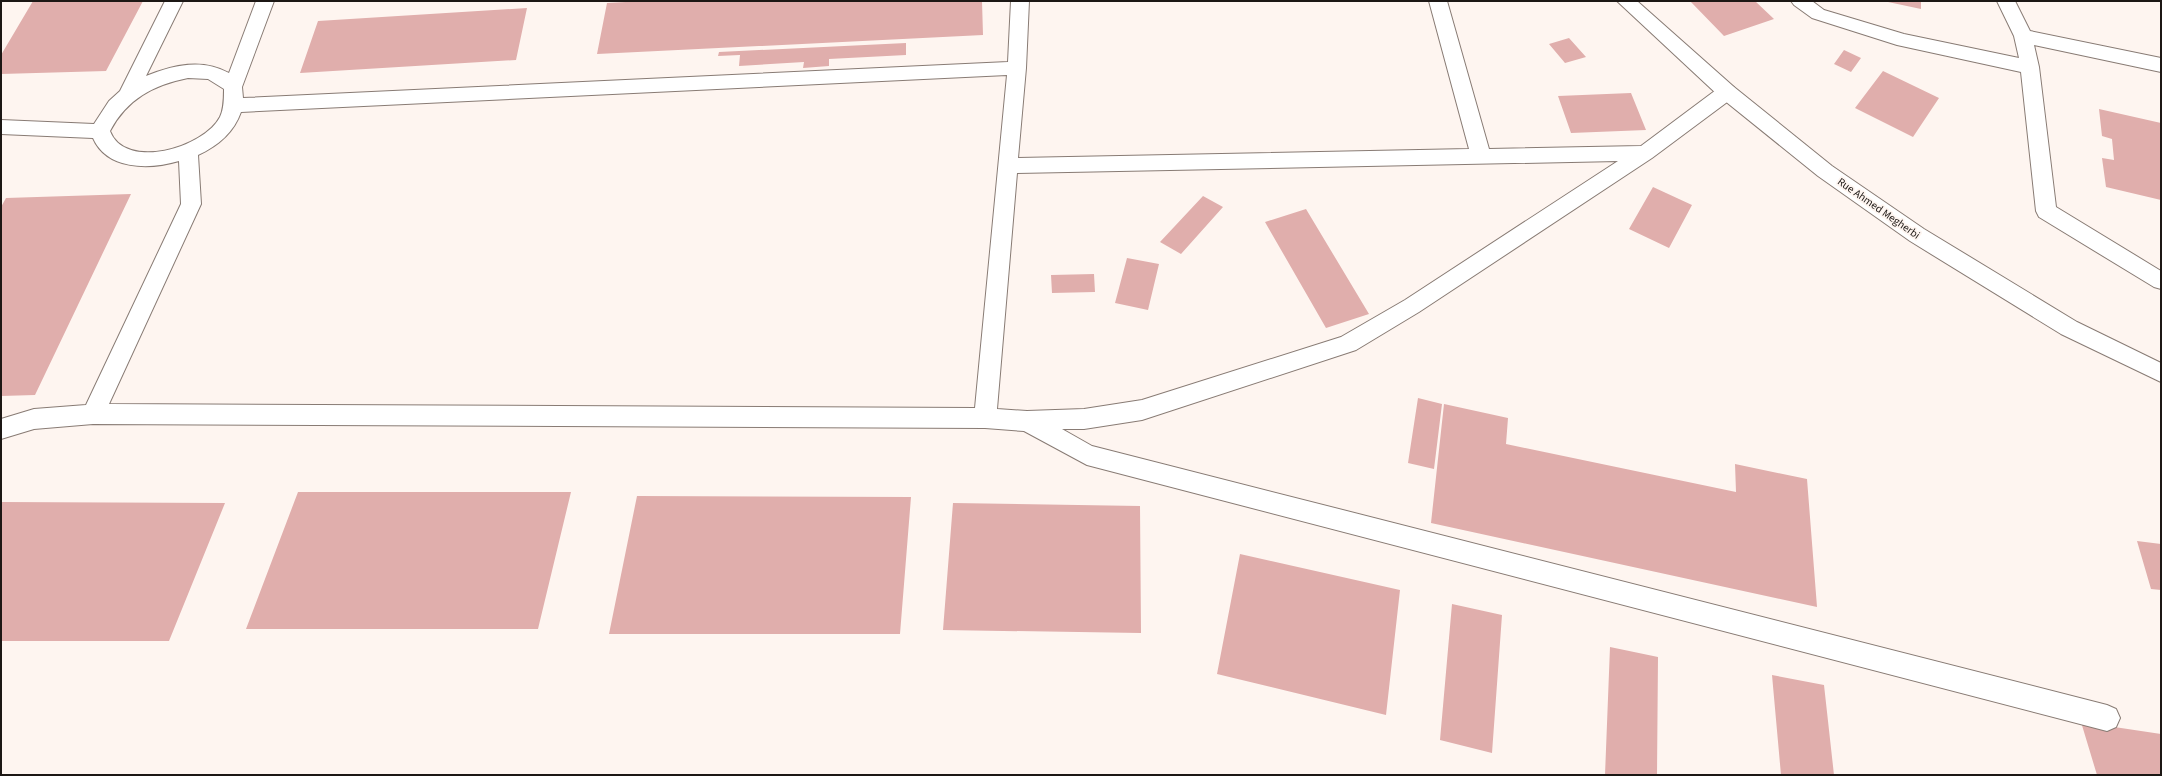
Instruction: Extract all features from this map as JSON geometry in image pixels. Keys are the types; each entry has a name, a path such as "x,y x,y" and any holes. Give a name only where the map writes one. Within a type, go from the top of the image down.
{"street":[{"path":"127,95 174,1"},
{"path":"100,132 108,147 128,157 146,160 167,158 188,151 208,140 223,127 234,105 233,87 265,1"},
{"path":"985,418 1009,166 1017,68 1020,1"},
{"path":"1438,1 1481,156"},
{"name":"Rue Ahmed Megherbi","path":"1626,1 1727,92 1825,171 1917,235 2069,328 2161,373"},
{"path":"1800,1 1818,14 1903,40 2030,67"},
{"path":"2006,1 2023,36 2030,67 2046,211 2161,281"},
{"path":"2023,36 2161,65"},
{"path":"234,105 1017,68"},
{"path":"100,132 108,114 127,95 147,81 166,75 188,71 207,71 223,77 233,87"},
{"path":"1,429 34,419 93,414 985,418 1026,421 1084,419 1142,410 1348,344 1412,306 1645,152 1727,92"},
{"path":"1,127 100,132"},
{"path":"93,414 191,204 188,151"},
{"path":"1009,166 1645,152"},
{"path":"1026,421 1087,455 2107,718"}],"building":[{"path":"33,1 143,1 106,71 1,74 1,55"},
{"path":"644,1 982,1 983,35 597,54 607,3"},
{"path":"1690,1 1755,1 1774,19 1724,36"},
{"path":"1921,1 1921,9 1888,2"},
{"path":"527,8 516,60 300,73 318,21"},
{"path":"1569,38 1586,57 1565,63 1549,44"},
{"path":"906,43 906,55 829,59 829,66 803,68 804,62 739,66 740,55 718,56 719,52"},
{"path":"1844,50 1861,58 1851,72 1834,64"},
{"path":"1883,71 1939,98 1913,137 1855,108"},
{"path":"1631,93 1646,130 1571,133 1558,96"},
{"path":"2099,109 2161,123 2161,200 2106,187 2102,158 2114,160 2112,139 2102,136"},
{"path":"1653,187 1692,205 1669,248 1629,229"},
{"path":"131,194 35,395 1,396 1,207 6,198"},
{"path":"1203,196 1223,207 1181,254 1160,242"},
{"path":"1306,209 1369,314 1326,328 1265,222"},
{"path":"1127,258 1159,264 1148,310 1115,303"},
{"path":"1094,274 1095,292 1052,293 1051,275"},
{"path":"1418,398 1442,404 1434,469 1408,463"},
{"path":"1444,404 1508,418 1506,444 1736,492 1735,464 1807,479 1817,607 1431,523"},
{"path":"298,492 571,492 538,629 246,629"},
{"path":"637,496 911,497 900,634 609,634"},
{"path":"1,502 225,503 169,641 1,641"},
{"path":"953,503 1140,506 1141,633 943,630"},
{"path":"2137,541 2161,544 2161,590 2151,589"},
{"path":"1240,554 1400,590 1386,715 1217,674"},
{"path":"1452,604 1502,615 1492,753 1440,740"},
{"path":"1610,647 1658,657 1657,775 1605,775"},
{"path":"1772,675 1824,685 1834,775 1781,775"},
{"path":"2081,722 2161,734 2161,775 2097,775"}]}
